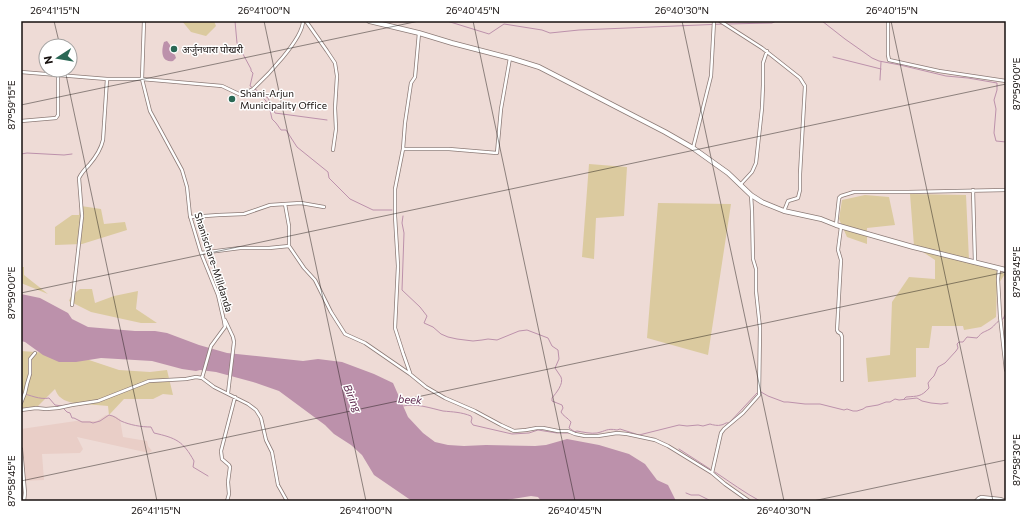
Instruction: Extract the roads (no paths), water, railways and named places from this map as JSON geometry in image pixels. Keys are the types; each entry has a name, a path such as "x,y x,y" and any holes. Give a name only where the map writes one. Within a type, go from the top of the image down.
{"street":[{"name":"Shanischare-Milldanda","path":"144,21 142,80 150,111 182,170 187,186 190,218 201,253 218,295 223,314 224,327 211,346 202,378"},
{"path":"78,77 222,86 242,95 252,90 277,65 294,41 303,26 304,21"},
{"path":"304,21 335,63 337,76 335,108 336,129 333,150"},
{"path":"369,21 419,33 539,67 693,148 728,173 751,195 762,202 784,211 821,219 839,226 913,247 1006,270"},
{"path":"693,148 711,76 714,21"},
{"path":"720,21 766,51 800,78 805,86 800,190 798,198 788,201 784,211"},
{"path":"888,21 889,60 940,71 1006,81"},
{"path":"410,374 395,328 398,266 395,188 403,150 405,123 411,83 415,77 419,33"},
{"path":"740,186 752,172 756,163 762,108 763,63 766,51"},
{"path":"403,150 449,149 497,153 501,109 510,58"},
{"path":"21,72 38,73"},
{"path":"21,121 56,118 58,115 58,78"},
{"path":"72,305 82,216 80,178 81,173 90,164 101,147 103,140 107,79"},
{"path":"973,190 975,262"},
{"path":"842,380 842,337 837,330 841,260 838,250 839,198 854,192 1006,190"},
{"path":"712,473 721,433 743,413 759,395 760,328 756,291 756,269 752,259 751,195"},
{"path":"190,218 244,214 270,205 301,203 324,206"},
{"path":"285,204 289,226 289,246 304,268 316,280 330,312 345,334 365,343 426,387 445,398 475,411 501,426 514,431 543,428 568,431 585,436 598,436 617,433 655,440 668,446 712,473 749,501"},
{"path":"201,253 240,248 289,246"},
{"path":"999,269 1000,323 1006,370"},
{"path":"223,314 234,342 228,393"},
{"path":"21,404 30,374 30,359 35,353"},
{"path":"21,410 58,408 98,401 148,381 196,377 202,378 214,387 254,407 261,418 266,440 273,456 278,485 286,501"},
{"path":"228,501 230,467 222,459 222,451 235,397"},
{"path":"21,449 25,493 24,501"},
{"path":"976,501 981,497 1006,501"}],"water":[{"path":"167,41 170,45 170,51 176,58 173,61 166,60 163,56 162,49 164,42"},
{"name":"Biring","path":"21,294 40,298 68,313 72,319 88,327 167,333 199,345 227,353 303,361 318,359 342,362 393,383 408,417 423,433 435,442 464,446 535,446 546,445 567,439 599,445 629,454 645,464 657,480 668,485 676,501 541,501 538,497 531,496 500,501 412,501 374,475 362,455 351,445 334,434 325,425 279,391 216,372 182,369 152,361 101,358 76,362 59,362 43,355 25,342 21,341"}],"waterway":[{"path":"235,21 237,43 253,73 250,86 258,91"},
{"path":"447,21 489,34 504,24 542,30 550,33 579,30 724,24"},
{"path":"727,24 772,23 776,21"},
{"path":"822,21 872,58 879,61 946,76 997,83 997,90 994,100 996,109 994,133 996,141 1006,142"},
{"path":"833,57 881,69"},
{"path":"880,80 881,62"},
{"path":"257,91 266,101 272,119 281,130 286,130 297,147 328,172 329,178 350,199 373,210 392,210"},
{"path":"260,93 268,98 275,113 327,120"},
{"path":"21,154 72,154"},
{"path":"403,216 402,223 404,233 402,290 427,316 424,323 448,337 473,341 488,339 497,340 519,331 527,330 548,338 552,346 558,350 559,359 555,368 562,380 561,385 552,398 552,401 562,405 563,408 561,412 571,422 569,428 575,432"},
{"path":"904,399 906,397 921,395 924,393 929,388 928,383 934,376 938,367 945,363 956,351 958,348 957,344 959,342 963,342 967,337 977,338 998,321 1003,319 1006,313"},
{"path":"761,392 784,402 820,404 853,411 890,402 895,399 917,398 931,403 948,403"},
{"path":"21,393 39,398 49,398 55,405 62,406"},
{"path":"574,432 595,433 620,429 639,435 679,425 722,425 729,423 757,393"},
{"name":"beek","path":"403,406 418,405 443,411 457,412 471,416 471,422 473,425 512,434 529,433 538,430 569,433"},
{"path":"64,409 70,413 72,418 82,422 93,423 100,421 109,415 128,424 151,427 154,433 178,441 190,454 194,461 193,467 208,476"},
{"path":"679,449 710,469"},
{"path":"715,472 760,501"},
{"path":"686,493 691,495 699,495 711,501"}],"place":[{"name":"अर्जुनधारा पोखरी","path":"174,49"},
{"name":"Shani-Arjun Municipality Office","path":"232,99"}]}
